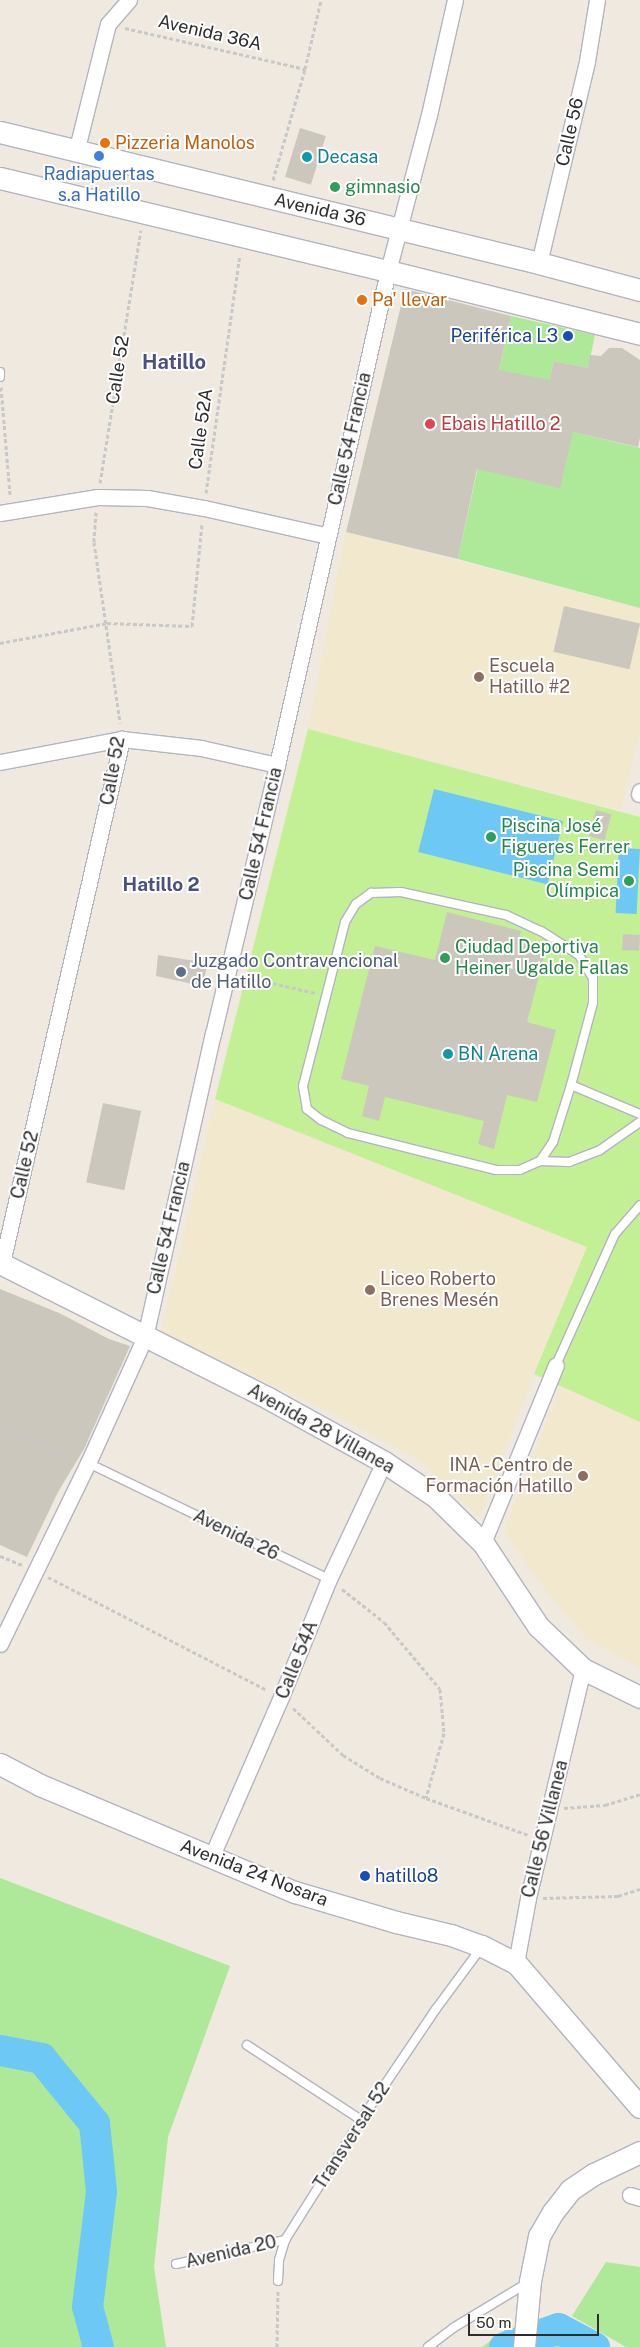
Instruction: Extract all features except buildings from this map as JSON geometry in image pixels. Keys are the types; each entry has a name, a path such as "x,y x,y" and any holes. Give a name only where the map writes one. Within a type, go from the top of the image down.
{"street":[{"path":"76,152 108,24 129,0"},
{"name":"Calle 54 Francia","path":"0,1644 88,1463 145,1336 277,765 388,271 429,115 455,0"},
{"name":"Calle 56","path":"539,263 587,61 597,0"},
{"name":"Avenida 36","path":"0,132 539,263 640,290"},
{"path":"0,178 388,271 640,334"},
{"path":"6,512 98,497 146,498 204,508 328,536"},
{"path":"0,762 122,739 201,748 277,765"},
{"name":"Calle 52","path":"1,1263 122,739"},
{"name":"Avenida 28 Villanea","path":"1,1263 268,1398 384,1462 436,1497 483,1543 518,1593 538,1626 583,1669 640,1698"},
{"path":"483,1543 556,1365"},
{"name":"Calle 54A","path":"211,1858 281,1697 329,1579 384,1462"},
{"name":"Calle 56 Villanea","path":"516,1963 528,1898 551,1809 583,1669"},
{"path":"577,1696 606,1681"},
{"name":"Avenida 24 Nosara","path":"0,1764 40,1785 295,1892 396,1922 451,1935 482,1946 516,1963"},
{"path":"516,1963 638,2105"},
{"path":"524,2347 530,2281 539,2236 553,2212 570,2190 594,2174 640,2152"}],"lane":[{"path":"0,372 0,377"},
{"path":"540,1161 553,1142 571,1085 593,1003 594,978 579,955 541,931 506,915 400,892 371,894 356,904 345,922 303,1086 307,1109 321,1120 348,1133 496,1170 520,1170 540,1161 569,1162 600,1150 640,1122"},
{"path":"571,1085 640,1114"},
{"path":"556,1365 615,1234 640,1205"},
{"name":"Avenida 26","path":"88,1463 329,1579"},
{"name":"Transversal 52","path":"278,2281 279,2260 285,2240 361,2120 436,2009 482,1946"},
{"path":"247,2045 361,2120"},
{"name":"Avenida 20","path":"176,2264 285,2240"},
{"path":"428,2347 453,2328 530,2281"}],"path":[{"path":"268,198 305,69 321,0"},
{"name":"Avenida 36A","path":"108,24 305,69"},
{"name":"Calle 52","path":"122,739 94,542 98,497 144,212"},
{"name":"Calle 52A","path":"107,623 192,626 204,508 243,236"},
{"path":"0,377 6,512"},
{"path":"0,643 107,623"},
{"path":"228,973 326,995"},
{"path":"0,1427 88,1463"},
{"path":"329,1579 384,1622 440,1689 444,1733 426,1798"},
{"path":"551,1809 605,1805 640,1794"},
{"path":"528,1898 618,1896 640,1889"},
{"path":"276,2347 278,2281"}],"shaded area":[{"name":"Escuela Hatillo #2","path":"346,532 640,608 640,730 621,810 308,729"},
{"name":"Liceo Roberto Brenes Mesén","path":"215,1099 587,1247 534,1374 480,1518 417,1459 327,1411 161,1333"},
{"name":"INA - Centro de Formación Hatillo","path":"560,1387 640,1421 640,1668 587,1639 546,1591 504,1531"}],"green space":[{"path":"511,316 595,335 588,368 554,361 549,380 573,432 640,448 640,608 458,559"},
{"name":"Ciudad Deportiva Heiner Ugalde Fallas","path":"308,729 640,817 640,1422 534,1374 587,1247 215,1099"},
{"path":"0,1878 230,1966 168,2137 154,2267 166,2347 0,2347"},
{"path":"606,2262 640,2267 640,2347 626,2347 572,2316"},
{"path":"513,2324 510,2347 482,2347"},
{"path":"548,2340 567,2340 581,2347 547,2347"}],"water":[{"name":"Piscina José Figueres Ferrer","path":"434,789 563,821 547,884 418,852"},
{"name":"Piscina Semi Olímpica","path":"619,848 640,849 637,914 616,913"}],"waterway":[{"path":"0,2050 41,2058 94,2123 101,2191 87,2306 98,2347"},
{"path":"504,2347 558,2328 594,2347"}],"place":[{"name":"Pizzeria Manolos","path":"105,143"},
{"name":"Radiapuertas s.a Hatillo","path":"99,156"},
{"name":"Decasa","path":"307,157"},
{"name":"gimnasio","path":"335,187"},
{"name":"Pa' llevar","path":"362,300"},
{"name":"Periférica L3","path":"568,336"},
{"name":"Ebais Hatillo 2","path":"430,424"},
{"name":"Escuela Hatillo #2","path":"479,677"},
{"name":"Piscina José Figueres Ferrer","path":"491,837"},
{"name":"Piscina Semi Olímpica","path":"629,881"},
{"name":"Ciudad Deportiva Heiner Ugalde Fallas","path":"445,958"},
{"name":"Juzgado Contravencional de Hatillo","path":"181,972"},
{"name":"BN Arena","path":"448,1054"},
{"name":"Liceo Roberto Brenes Mesén","path":"370,1290"},
{"name":"INA - Centro de Formación Hatillo","path":"583,1476"},
{"name":"hatillo8","path":"365,1876"}],"district":[{"name":"Hatillo","path":"174,362"},
{"name":"Hatillo 2","path":"161,885"}]}
